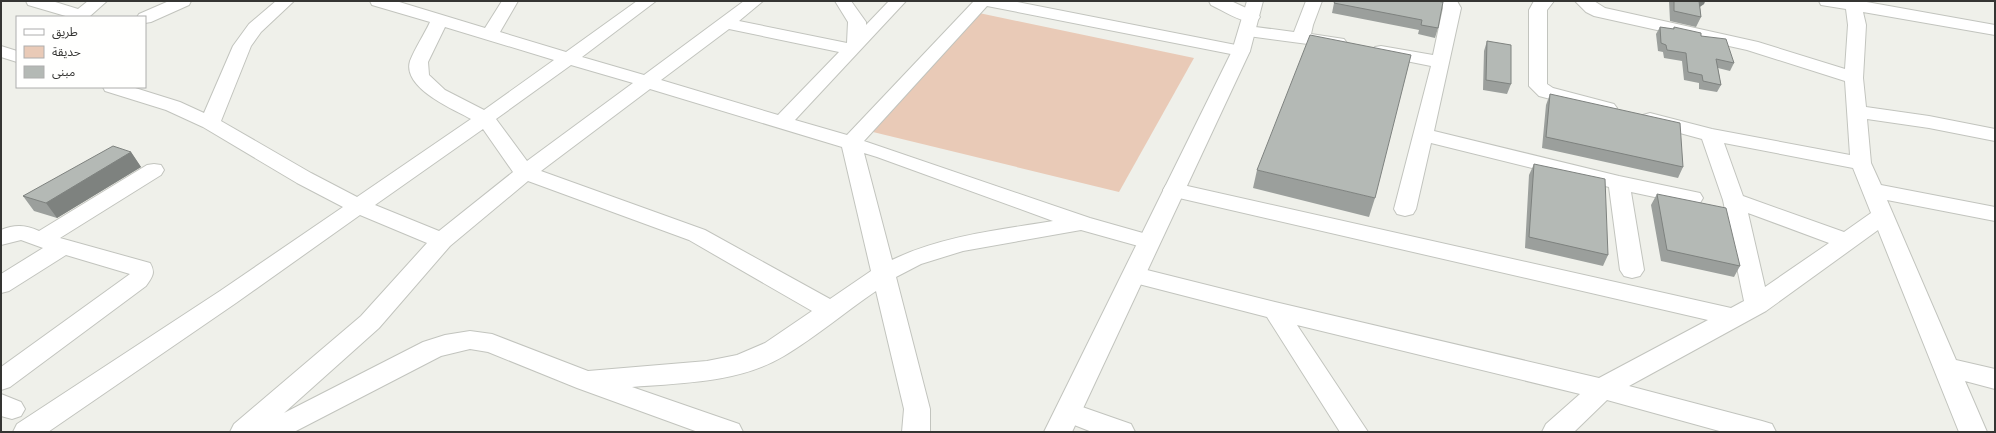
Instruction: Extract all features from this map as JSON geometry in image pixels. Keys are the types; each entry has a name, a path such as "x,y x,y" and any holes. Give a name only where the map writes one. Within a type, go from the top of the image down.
{"main road":[{"path":"34,1 79,16 99,1"},
{"path":"146,18 182,1"},
{"path":"210,122 242,46 255,28 286,1"},
{"path":"378,1 884,153 1082,223 1149,242"},
{"path":"490,34 510,1"},
{"path":"27,432 228,297 485,118 566,58 648,1"},
{"path":"244,432 370,322 442,241 525,173 646,81 755,1"},
{"path":"843,1 857,22 854,47"},
{"path":"780,122 898,1"},
{"path":"851,143 983,1"},
{"path":"986,1 1249,25 1302,38 1441,62"},
{"path":"1217,1 1249,25"},
{"path":"1302,38 1304,25 1314,1"},
{"path":"1405,209 1441,62 1452,8 1449,1"},
{"path":"1546,1 1542,2 1538,10 1538,86 1546,92 1711,135 1861,162"},
{"path":"1583,1 1600,12 1745,44 1854,78"},
{"path":"1827,1 1853,3 1995,30"},
{"path":"1853,3 1857,25 1854,78 1861,162 1871,190 1973,432"},
{"path":"440,20 419,62 420,76 438,94 485,118 525,173 697,235 830,311"},
{"path":"724,23 854,47"},
{"path":"1121,432 1063,422 1135,275 1249,25"},
{"path":"115,88 173,106 210,122 304,178 358,206 442,241"},
{"path":"1857,112 1929,122 1995,135"},
{"path":"1424,135 1619,183 1692,198"},
{"path":"1711,135 1734,200 1758,305"},
{"path":"851,143 917,409 916,432"},
{"path":"1,285 52,243 154,170"},
{"path":"1619,183 1632,270"},
{"path":"1174,190 1735,318"},
{"path":"1871,190 1995,214"},
{"path":"1734,200 1846,241"},
{"path":"1556,432 1602,389 1758,305 1882,216"},
{"path":"586,381 708,371 742,364 774,350 883,274 913,259 944,248 1082,223"},
{"path":"1,238 14,232 24,233 52,243 142,269 142,274 138,280 1,380"},
{"path":"1135,275 1275,311 1602,389 1762,432"},
{"path":"1275,311 1354,432"},
{"path":"270,432 421,354 439,346 458,341 482,341 492,343 586,381 729,432"},
{"path":"1945,367 1995,379"}],"green space":[{"path":"979,13 1194,58 1119,192 873,132"}],"building":[{"path":"1335,1 1443,2 1438,28 1421,25 1422,20 1334,3"},
{"path":"1674,1 1699,1 1701,17 1674,11"},
{"path":"1660,27 1674,29 1674,27 1701,33 1701,36 1726,39 1734,63 1716,59 1721,85 1703,81 1702,75 1688,72 1686,53 1667,50 1666,45 1661,43"},
{"path":"1310,35 1411,55 1375,198 1257,170"},
{"path":"1487,41 1511,45 1511,84 1486,80"},
{"path":"1550,94 1680,123 1683,167 1546,137"},
{"path":"113,146 131,152 46,203 23,196"},
{"path":"1534,164 1605,179 1608,255 1529,237"},
{"path":"1657,194 1726,208 1740,266 1667,250"}]}
